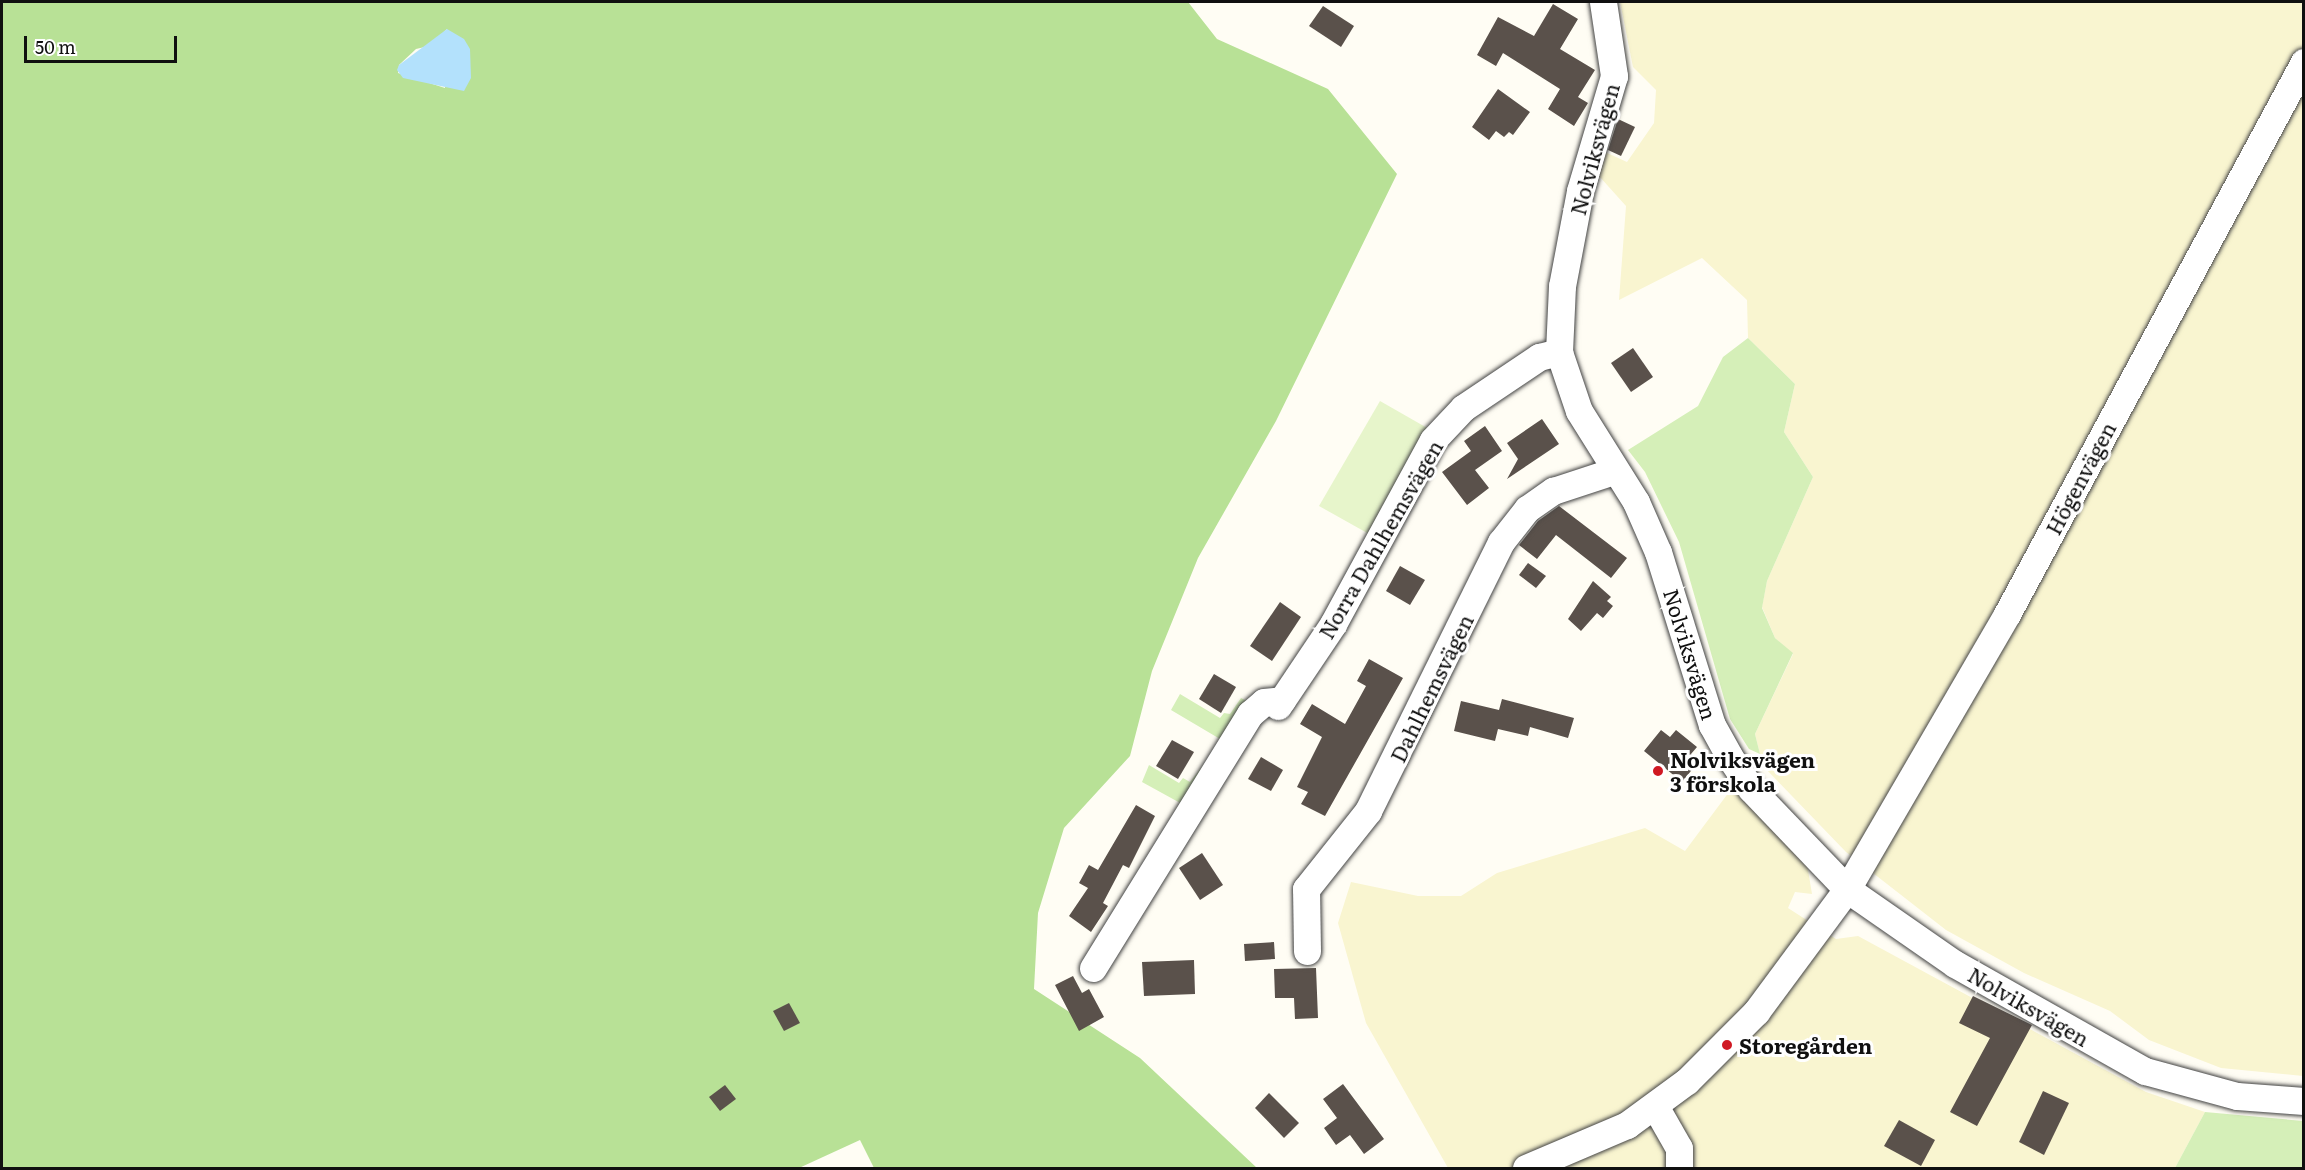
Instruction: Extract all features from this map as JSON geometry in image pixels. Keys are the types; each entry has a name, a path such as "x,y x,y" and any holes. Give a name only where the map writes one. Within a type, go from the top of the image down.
{"street":[{"name":"Nolviksvägen","path":"1603,2 1614,76 1580,191 1562,286 1559,352 1579,411 1614,471 1636,502 1672,588 1708,716 1728,756 1751,789 1847,889 1955,964 2145,1071 2236,1096 2304,1101"},
{"name":"Högenvägen","path":"1526,1168 1589,1145 1655,1106 1727,1045 1847,889 2007,614 2304,62"},
{"name":"Norra Dahlhemsvägen","path":"1093,968 1250,714 1264,702 1280,703 1333,624 1433,440 1463,408 1531,362 1559,352"},
{"name":"Dahlhemsvägen","path":"1307,951 1306,889 1368,811 1501,542 1527,508 1553,491 1614,471"},
{"path":"1655,1106 1679,1148 1679,1168"}],"shaded area":[{"path":"1620,2 2303,2 2303,1076 2221,1068 2149,1040 2110,1011 2024,973 1946,930 1846,852 1763,766 1755,734 1793,654 1775,638 1762,607 1767,581 1813,477 1784,432 1795,384 1748,338 1747,300 1702,258 1619,300 1626,206 1599,176 1605,152 1627,162 1654,123 1656,90 1633,67"},
{"path":"1732,788 1807,864 1812,894 1795,892 1788,908 1836,939 1858,936 2146,1092 2205,1112 2175,1168 1448,1168 1366,1023 1338,923 1351,882 1418,896 1461,896 1497,873 1645,828 1685,851"}],"green space":[{"path":"2,2 1188,2 1217,39 1328,89 1397,174 1276,421 1198,558 1152,671 1130,756 1064,828 1038,913 1034,989 1140,1058 1257,1168 874,1168 860,1140 799,1168 2,1168","holes":["447,29 445,88 398,73 399,65 416,49 429,46"]},
{"path":"1748,338 1795,384 1784,432 1813,477 1767,581 1762,608 1775,638 1793,653 1755,734 1760,754 1749,749 1730,719 1679,542 1645,472 1628,450 1698,406 1723,357"},
{"path":"1380,401 1429,429 1369,534 1319,506"},
{"path":"1180,694 1220,718 1224,713 1230,714 1241,698 1247,701 1220,739 1171,710"},
{"path":"1205,763 1182,804 1142,782 1149,765 1179,783 1183,778 1190,782"},
{"path":"2205,1112 2303,1121 2303,1168 2175,1168"}],"water":[{"path":"447,29 464,39 470,49 471,78 464,91 403,78 397,70 399,65"}],"building":[{"path":"1553,4 1578,19 1560,49 1595,70 1578,97 1588,103 1574,126 1548,109 1560,89 1503,53 1496,66 1477,55 1498,17 1534,36"},
{"path":"1323,6 1354,26 1341,47 1309,26"},
{"path":"1498,89 1530,112 1513,135 1509,132 1504,137 1496,131 1489,140 1472,127"},
{"path":"1618,119 1635,127 1621,156 1608,150"},
{"path":"1633,348 1653,377 1631,392 1611,363"},
{"path":"1542,419 1559,444 1507,479 1518,459 1507,443"},
{"path":"1485,426 1502,451 1475,470 1489,488 1467,505 1442,472 1471,451 1464,441"},
{"path":"1559,506 1627,558 1611,578 1556,535 1537,559 1519,545 1538,521"},
{"path":"1528,563 1546,576 1536,588 1519,575"},
{"path":"1400,566 1425,580 1410,605 1386,591"},
{"path":"1593,581 1611,597 1607,601 1613,606 1603,618 1597,613 1581,631 1568,619"},
{"path":"1280,602 1301,617 1272,661 1250,646"},
{"path":"1369,659 1403,678 1325,816 1301,804 1308,792 1297,787 1322,737 1300,724 1312,704 1345,724 1366,686 1357,681"},
{"path":"1214,674 1236,687 1221,713 1199,699"},
{"path":"1502,699 1574,718 1568,738 1530,727 1528,736 1498,729 1495,741 1454,731 1461,701 1499,710"},
{"path":"1661,730 1670,737 1676,730 1697,747 1691,754 1699,761 1682,782 1644,751"},
{"path":"1172,740 1194,752 1178,779 1156,766"},
{"path":"1261,757 1283,770 1271,791 1248,779"},
{"path":"1136,805 1155,816 1129,868 1123,865 1103,903 1108,906 1091,932 1069,916 1088,888 1079,883 1089,865 1098,870"},
{"path":"1202,853 1223,885 1200,900 1179,868"},
{"path":"1274,942 1275,959 1245,961 1244,944"},
{"path":"1194,960 1195,994 1144,996 1142,962"},
{"path":"1316,968 1318,1018 1295,1019 1294,998 1275,998 1274,969"},
{"path":"1073,976 1082,993 1089,989 1104,1017 1079,1031 1055,985"},
{"path":"1973,996 2032,1025 1977,1126 1950,1112 1990,1038 1959,1023"},
{"path":"789,1003 800,1023 784,1031 773,1011"},
{"path":"1343,1084 1384,1139 1364,1154 1350,1135 1336,1145 1324,1128 1337,1118 1323,1099"},
{"path":"725,1085 736,1099 720,1111 709,1097"},
{"path":"2043,1091 2069,1103 2044,1155 2019,1142"},
{"path":"1269,1093 1299,1123 1284,1138 1255,1108"},
{"path":"1899,1120 1935,1140 1921,1166 1884,1146"}],"place":[{"name":"Nolviksvägen 3 förskola","path":"1658,771"},
{"name":"Storegården","path":"1727,1045"}]}
